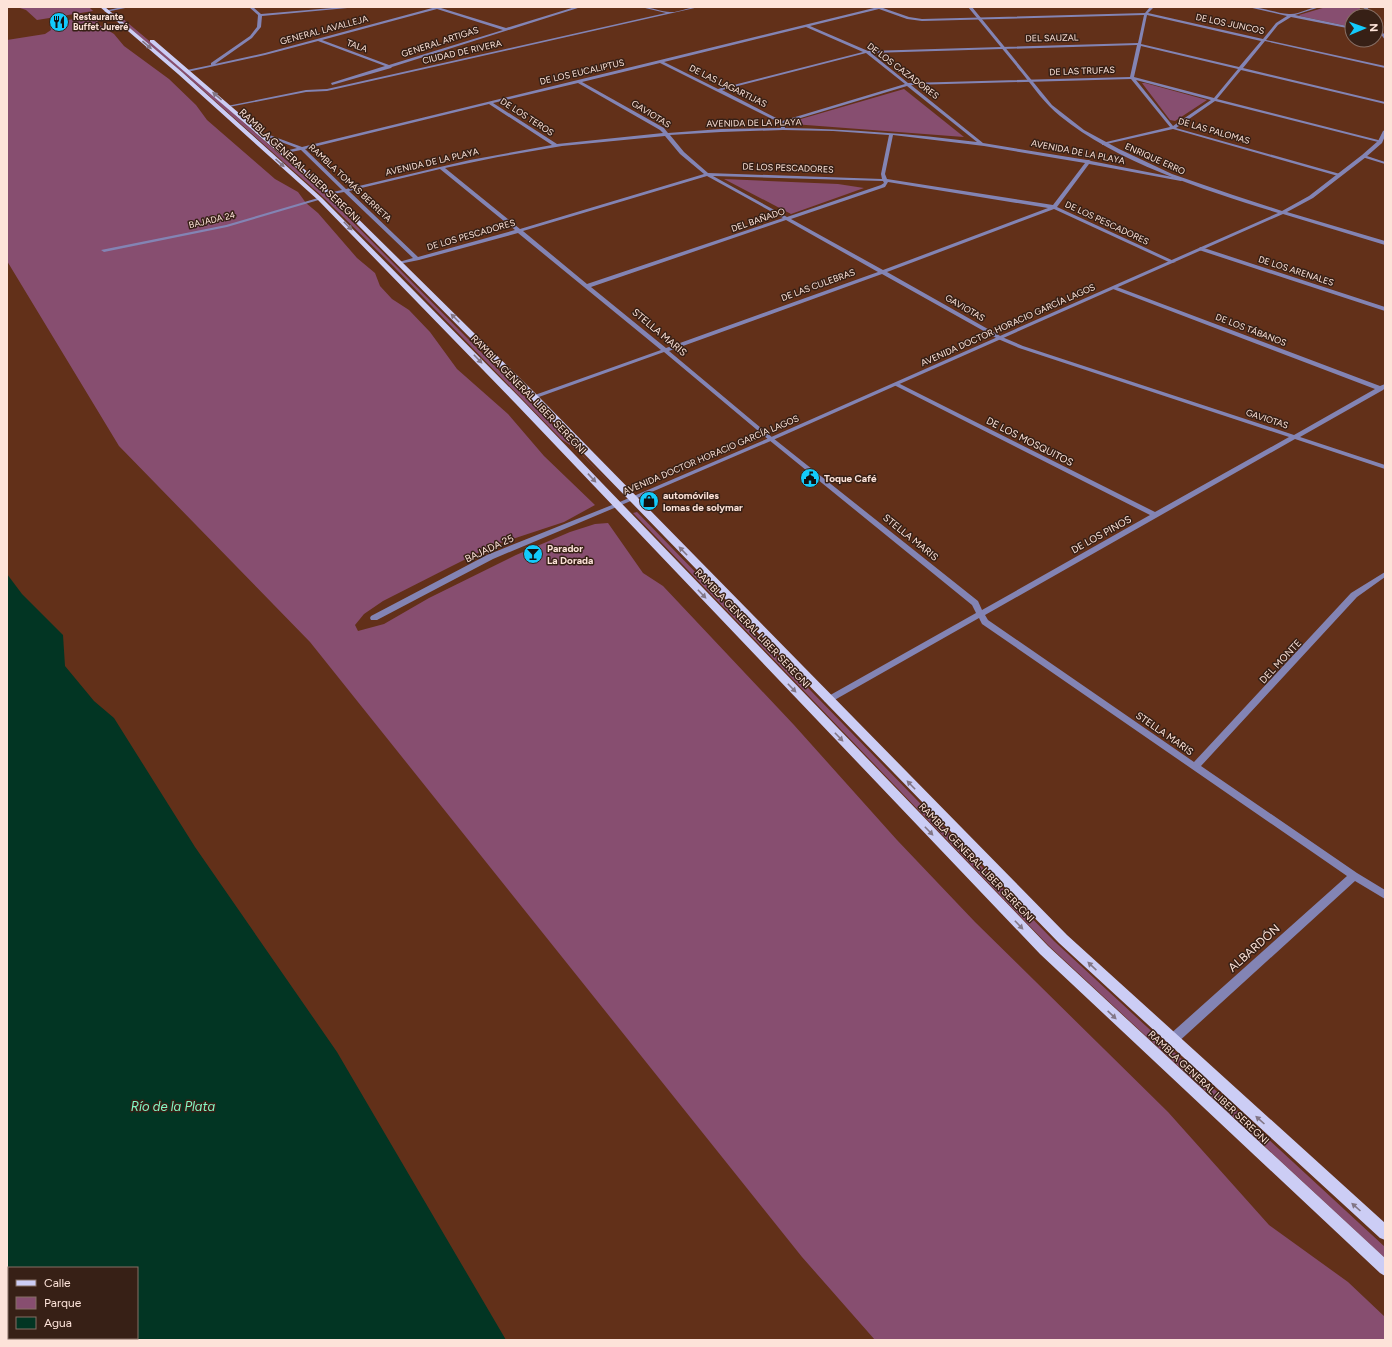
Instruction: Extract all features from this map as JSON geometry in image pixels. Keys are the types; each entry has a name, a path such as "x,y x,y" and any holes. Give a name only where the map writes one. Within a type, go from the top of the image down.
{"main road":[{"name":"RAMBLA GENERAL LIBER SEREGNI","path":"109,9 188,71 330,194 534,397 828,700 1063,939 1385,1234"},
{"name":"RAMBLA GENERAL LIBER SEREGNI","path":"109,9 320,199 416,295 1044,950 1385,1268"}],"street":[{"path":"109,9 128,7"},
{"path":"251,7 260,15 356,7"},
{"path":"431,7 505,30"},
{"name":"GENERAL LAVALLEJA","path":"188,71 318,40 442,7"},
{"name":"GENERAL ARTIGAS","path":"306,91 579,7"},
{"path":"642,7 671,13"},
{"name":"CIUDAD DE RIVERA","path":"229,106 306,91 327,90 697,7"},
{"name":"DE LOS EUCALIPTUS","path":"283,153 884,7"},
{"name":"ENRIQUE ERRO","path":"970,7 1051,106 1065,119 1104,144 1181,180 1385,243"},
{"path":"1132,78 1138,44 1146,14 1152,7"},
{"path":"1250,7 1344,26"},
{"path":"1104,144 1173,128 1215,99 1277,24 1289,16 1318,7"},
{"name":"DE LOS JUNCOS","path":"877,8 908,18 922,20 1146,14 1385,67"},
{"path":"210,66 251,37 259,27 260,15"},
{"name":"DE LOS CAZADORES","path":"807,26 867,52 982,143"},
{"name":"TALA","path":"318,40 390,66"},
{"name":"DEL SAUZAL","path":"718,90 867,52 1138,44 1385,103"},
{"name":"DE LAS LAGARTIJAS","path":"660,61 782,122"},
{"name":"DE LAS TRUFAS","path":"782,122 909,84 1132,78 1380,142"},
{"name":"DE LAS PALOMAS","path":"1132,78 1173,128 1338,175"},
{"name":"GAVIOTAS","path":"578,81 662,129 682,153 707,174 1000,338 1021,347 1385,467"},
{"name":"DE LOS TEROS","path":"489,102 555,145"},
{"path":"782,122 784,129"},
{"name":"AVENIDA DE LA PLAYA","path":"330,194 497,156 555,145 667,134 784,129 891,134 982,143 1089,161 1181,180"},
{"name":"AVENIDA DOCTOR HORACIO GARCÍA LAGOS","path":"618,505 1115,288 1284,212 1311,197 1364,156 1380,142 1385,131"},
{"name":"RAMBLA TOMÁS BERRETA","path":"262,134 301,148 418,258"},
{"path":"885,180 883,174 891,134"},
{"path":"1364,156 1385,163"},
{"path":"1054,207 1089,161"},
{"name":"STELLA MARIS","path":"442,168 771,439 974,603 985,622 1195,768 1354,876 1385,895"},
{"name":"DE LOS PESCADORES","path":"401,263 518,231 707,174 885,180 1054,207 1173,262"},
{"name":"DEL BAÑADO","path":"587,286 883,186 886,183 885,180"},
{"name":"BAJADA 24","path":"104,250 227,226 320,199"},
{"name":"DE LAS CULEBRAS","path":"534,397 883,272 1054,207"},
{"name":"DE LOS ARENALES","path":"1201,249 1385,309"},
{"name":"DE LOS TÁBANOS","path":"1115,288 1383,387"},
{"name":"DE LOS MOSQUITOS","path":"896,384 1155,515"},
{"name":"DE LOS PINOS","path":"828,700 1383,387"},
{"name":"BAJADA 25","path":"374,618 490,557 618,505"},
{"name":"DEL MONTE","path":"1195,768 1354,595 1385,574"},
{"name":"ALBARDÓN","path":"1172,1040 1354,876"}],"green space":[{"path":"7,7 89,7 93,11 37,20 26,10"},
{"path":"1326,7 1360,8 1344,8 1344,25 1299,15"},
{"path":"112,13 116,13 191,76 328,197 619,492 576,449 561,439 393,266 324,198 188,77"},
{"path":"91,16 97,17 98,24 114,34 124,46 169,79 196,105 207,120 275,179 298,192 306,203 318,213 357,258 375,273 380,286 392,299 409,310 430,332 457,369 508,414 544,456 595,505 564,522 494,545 383,601 364,614 355,625 358,631 384,624 429,598 516,555 570,532 595,524 608,523 643,573 663,586 794,725 897,840 975,922 1168,1112 1269,1225 1348,1282 1385,1317 1385,1340 875,1340 802,1257 310,642 119,446 7,261 7,40 45,34 51,30 50,25 57,22"},
{"path":"1142,83 1207,100 1175,121 1170,120"},
{"path":"904,89 964,137 793,124 794,121"},
{"path":"724,179 838,184 864,188 791,214"},
{"path":"637,512 1054,941 1385,1247 1385,1258 1049,946 633,513"}],"water":[{"name":"Río de la Plata","path":"7,574 22,594 63,635 65,666 94,701 114,718 195,847 337,1052 506,1340 7,1340"}],"place":[{"name":"Restaurante Buffet Jureré","path":"59,22"},
{"name":"Toque Café","path":"810,478"},
{"name":"automóviles lomas de solymar","path":"649,501"},
{"name":"Parador La Dorada","path":"533,554"}]}
